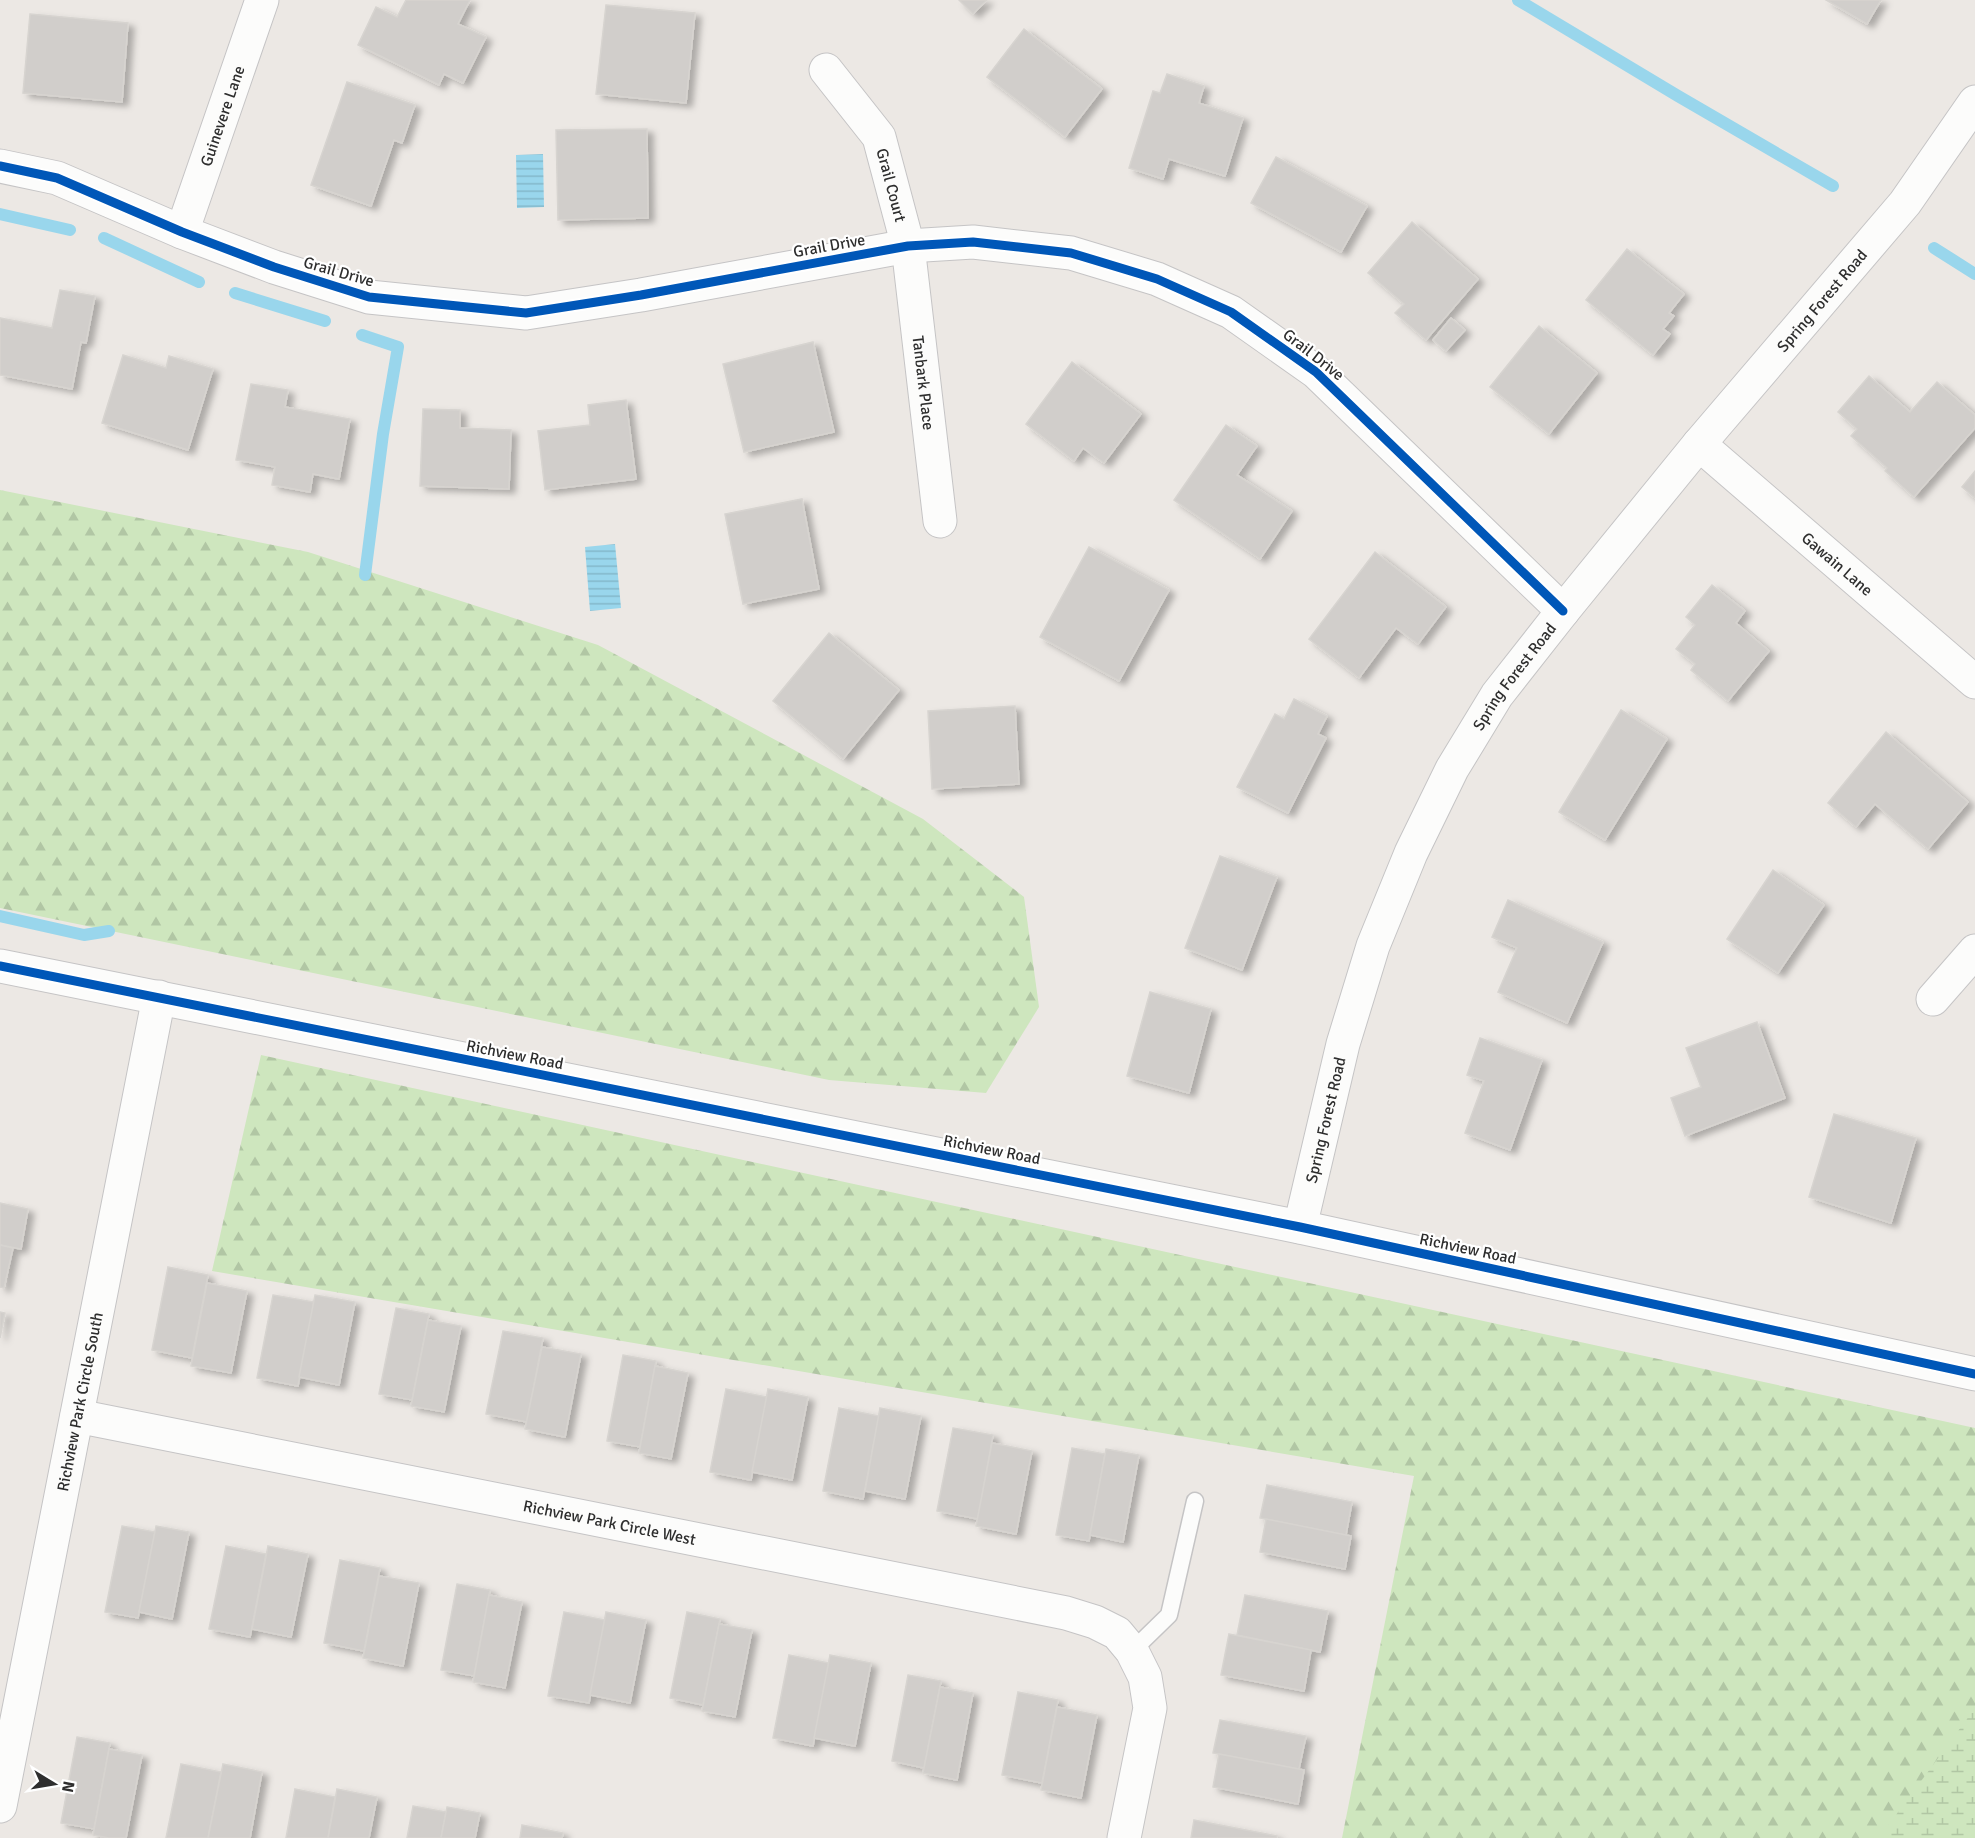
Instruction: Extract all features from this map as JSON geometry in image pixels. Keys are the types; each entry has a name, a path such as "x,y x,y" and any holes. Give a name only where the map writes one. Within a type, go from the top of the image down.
{"street":[{"name":"Guinevere Lane","path":"182,232 262,0"},
{"name":"Grail Court","path":"826,70 879,137 908,246"},
{"name":"Spring Forest Road","path":"1300,1227 1342,1044 1373,946 1411,853 1452,769 1497,695 1700,444 1905,203 1975,102"},
{"name":"Grail Drive","path":"0,166 57,178 182,232 274,267 369,297 526,312 641,295 908,246 973,242 1071,253 1157,279 1231,312 1316,372 1563,611"},
{"name":"Tanbark Place","path":"908,246 940,521"},
{"name":"Gawain Lane","path":"1700,444 1975,682"},
{"path":"1933,999 1975,951"},
{"name":"Richview Road","path":"0,966 1300,1227 1975,1374"},
{"name":"Richview Park Circle South","path":"0,1806 159,997"},
{"name":"Richview Park Circle West","path":"77,1416 1066,1613 1095,1622 1117,1633 1132,1651 1145,1677 1150,1708 1124,1838"}],"lane":[{"path":"1132,1651 1169,1615 1195,1501"}],"green space":[{"path":"0,490 308,552 598,645 923,819 1024,897 1039,1007 986,1093 829,1080 0,908"},
{"path":"261,1055 1975,1428 1975,1838 1342,1838 1414,1476 212,1271"},
{"path":"1975,1708 1975,1838 1879,1838"}],"water":[{"path":"543,154 544,207 517,208 516,155"},
{"path":"615,544 621,608 590,611 585,547"}],"building":[{"path":"406,0 470,0 458,24 486,37 463,83 444,74 439,85 358,45 376,7 397,17"},
{"path":"959,0 987,0 973,14"},
{"path":"1826,0 1881,0 1867,24"},
{"path":"606,5 695,13 686,103 596,94"},
{"path":"30,14 128,23 122,102 23,93"},
{"path":"1024,29 1102,89 1065,137 987,77"},
{"path":"1167,74 1204,86 1199,103 1243,118 1225,176 1169,159 1163,179 1129,168 1153,91 1160,93"},
{"path":"347,82 415,105 402,143 394,140 371,206 311,185"},
{"path":"647,129 648,218 558,220 556,130"},
{"path":"1276,157 1367,206 1341,252 1251,203"},
{"path":"1412,222 1478,279 1426,340 1395,313 1404,304 1368,273"},
{"path":"1627,249 1684,294 1669,313 1674,316 1663,329 1670,334 1653,355 1586,300"},
{"path":"60,290 95,296 86,343 81,342 72,389 0,375 0,318 52,328"},
{"path":"1451,318 1465,330 1446,351 1433,340"},
{"path":"1539,326 1597,373 1549,434 1490,387"},
{"path":"813,342 834,432 744,452 723,364"},
{"path":"123,355 166,368 169,356 213,369 188,450 102,423"},
{"path":"1072,362 1141,414 1104,463 1083,448 1074,461 1026,424"},
{"path":"1869,376 1910,412 1937,382 1975,415 1975,428 1914,497 1885,471 1887,468 1851,436 1857,429 1838,412"},
{"path":"251,384 288,390 285,407 350,419 339,479 313,474 310,492 272,485 275,467 236,460"},
{"path":"626,400 636,479 545,490 538,431 590,425 588,405"},
{"path":"423,409 460,410 460,428 511,430 509,489 420,486"},
{"path":"1226,425 1257,446 1237,475 1292,511 1260,559 1174,500"},
{"path":"1975,471 1975,498 1962,487"},
{"path":"802,499 819,589 743,604 725,514"},
{"path":"1089,547 1169,590 1119,681 1040,637"},
{"path":"1375,552 1446,607 1418,644 1396,628 1359,678 1309,639"},
{"path":"1712,585 1745,611 1736,623 1769,651 1728,701 1691,670 1695,664 1676,649 1695,625 1686,617"},
{"path":"829,633 899,690 843,759 773,701"},
{"path":"1294,699 1327,716 1318,734 1326,738 1288,813 1237,787 1275,714 1284,719"},
{"path":"1015,706 1019,784 932,789 928,711"},
{"path":"1621,710 1667,739 1605,840 1559,812"},
{"path":"1886,732 1968,802 1928,849 1875,804 1856,827 1828,803"},
{"path":"1220,856 1277,877 1242,970 1185,948"},
{"path":"1773,870 1824,905 1778,973 1727,939"},
{"path":"1508,900 1603,942 1567,1023 1498,992 1517,948 1492,937"},
{"path":"1150,992 1211,1009 1189,1093 1127,1076"},
{"path":"1757,1022 1785,1098 1685,1136 1671,1098 1701,1087 1686,1048"},
{"path":"1480,1038 1542,1060 1510,1150 1465,1133 1484,1081 1467,1075"},
{"path":"1834,1114 1916,1138 1891,1223 1809,1197"},
{"path":"0,1203 28,1209 21,1249 0,1245"},
{"path":"0,1245 13,1248 4,1288 0,1287"},
{"path":"168,1267 208,1275 192,1358 152,1350"},
{"path":"207,1283 247,1291 231,1373 191,1366"},
{"path":"273,1295 314,1302 298,1386 257,1378"},
{"path":"315,1295 355,1302 339,1385 299,1377"},
{"path":"396,1308 429,1314 412,1400 379,1394"},
{"path":"0,1312 5,1313 0,1338"},
{"path":"428,1320 461,1326 444,1412 411,1406"},
{"path":"503,1331 543,1338 527,1422 486,1414"},
{"path":"542,1347 581,1354 565,1437 525,1429"},
{"path":"623,1355 656,1361 640,1447 607,1441"},
{"path":"655,1366 688,1373 671,1459 639,1453"},
{"path":"726,1389 767,1397 751,1480 710,1472"},
{"path":"768,1389 808,1397 792,1480 752,1472"},
{"path":"839,1408 879,1416 863,1499 823,1491"},
{"path":"880,1408 921,1416 905,1499 865,1491"},
{"path":"953,1428 993,1435 978,1519 937,1511"},
{"path":"992,1443 1032,1451 1016,1534 976,1526"},
{"path":"1072,1448 1105,1454 1089,1541 1056,1535"},
{"path":"1106,1449 1139,1455 1123,1542 1090,1535"},
{"path":"1267,1485 1352,1502 1346,1535 1260,1518"},
{"path":"1266,1519 1351,1536 1345,1569 1260,1552"},
{"path":"122,1526 155,1532 138,1618 105,1612"},
{"path":"156,1526 189,1532 172,1619 139,1612"},
{"path":"226,1546 266,1554 250,1637 209,1629"},
{"path":"268,1546 308,1554 291,1637 252,1629"},
{"path":"340,1560 380,1568 364,1651 324,1643"},
{"path":"379,1576 419,1583 403,1666 363,1658"},
{"path":"457,1584 490,1590 474,1676 441,1670"},
{"path":"489,1595 522,1602 505,1688 473,1682"},
{"path":"1245,1595 1328,1611 1320,1652 1237,1635"},
{"path":"564,1612 605,1620 589,1703 548,1696"},
{"path":"606,1612 646,1620 630,1703 590,1695"},
{"path":"687,1612 720,1619 703,1705 670,1698"},
{"path":"719,1624 752,1630 735,1717 702,1711"},
{"path":"1229,1634 1311,1650 1304,1691 1221,1675"},
{"path":"789,1655 829,1663 813,1746 773,1738"},
{"path":"830,1655 871,1663 855,1746 814,1738"},
{"path":"908,1675 941,1681 924,1768 892,1761"},
{"path":"940,1687 973,1693 957,1780 923,1773"},
{"path":"1018,1692 1058,1700 1042,1783 1002,1775"},
{"path":"1057,1707 1097,1715 1081,1798 1041,1790"},
{"path":"1220,1720 1306,1736 1299,1769 1213,1753"},
{"path":"77,1737 110,1743 94,1829 61,1823"},
{"path":"109,1749 142,1755 126,1838 93,1835"},
{"path":"1219,1754 1304,1770 1298,1804 1213,1787"},
{"path":"181,1764 221,1772 208,1838 166,1838"},
{"path":"223,1764 262,1772 250,1838 208,1838"},
{"path":"295,1789 335,1797 328,1838 286,1838"},
{"path":"337,1789 377,1797 369,1838 328,1838"},
{"path":"413,1806 446,1812 441,1838 407,1838"},
{"path":"447,1807 480,1813 475,1838 441,1838"},
{"path":"1194,1820 1277,1836 1276,1838 1191,1838"},
{"path":"522,1825 563,1833 562,1838 520,1838"}],"waterway":[{"path":"1518,0 1833,186"},
{"path":"0,214 70,230"},
{"path":"104,238 199,282"},
{"path":"1934,248 1975,274"},
{"path":"235,293 325,321"},
{"path":"362,335 398,347 383,434 365,575"},
{"path":"0,916 84,935 109,931"}],"cycle path":[{"path":"0,166 57,178 182,232 274,267 369,297 526,313 641,295 908,246 973,242 1071,253 1157,279 1231,312 1316,372 1563,611"},
{"path":"0,966 1300,1227 1975,1374"}]}
